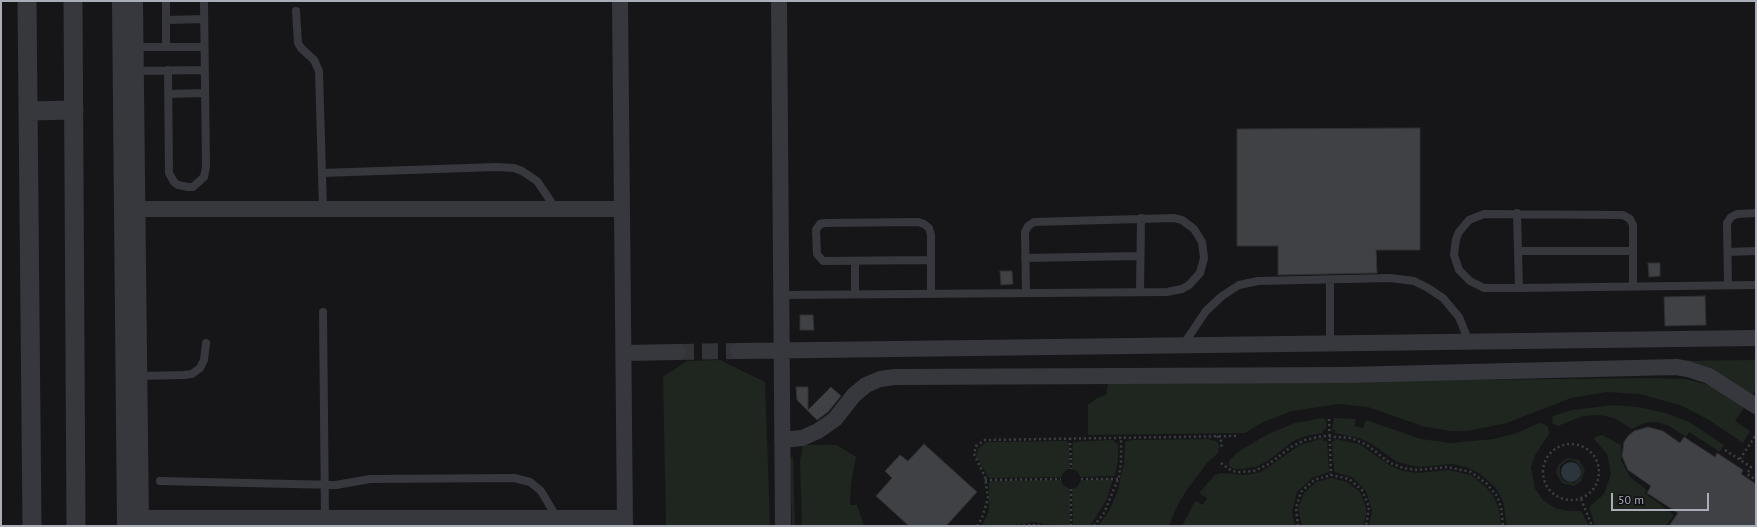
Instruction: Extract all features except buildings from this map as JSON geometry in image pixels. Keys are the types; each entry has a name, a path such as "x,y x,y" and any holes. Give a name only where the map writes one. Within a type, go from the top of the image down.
{"street":[{"path":"27,1 32,526"},
{"path":"73,1 76,526"},
{"path":"120,1 130,289 133,522"},
{"path":"133,522 139,376 130,289 137,209 135,1"},
{"path":"133,522 325,518 625,522 620,1"},
{"path":"779,1 783,526"},
{"path":"29,111 74,110"},
{"path":"137,209 622,209"},
{"path":"738,351 1756,338"},
{"path":"624,352 678,352"},
{"path":"782,440 802,438 818,431 835,419 854,395 866,385 880,379 895,377 1344,375 1676,367 1688,369 1709,376 1756,407 1756,420"}],"lane":[{"path":"166,1 166,47"},
{"path":"168,70 169,173 174,182 188,187 197,184 206,172 204,1"},
{"path":"296,11 298,43 300,48 314,60 319,71 323,209"},
{"path":"166,20 204,19"},
{"path":"135,47 204,47"},
{"path":"135,71 205,70"},
{"path":"168,94 205,93"},
{"path":"322,173 505,167 522,171 537,181 556,209"},
{"path":"1517,213 1519,288"},
{"path":"1633,286 1633,225 1630,219 1623,216 1517,213 1484,214 1469,220 1459,232 1456,239 1454,255 1459,270 1464,276 1477,285 1492,288 1756,285"},
{"path":"1728,285 1727,223 1731,217 1737,214 1756,213"},
{"path":"1140,292 1141,218"},
{"path":"781,295 1167,292 1182,289 1195,280 1200,273 1204,258 1202,242 1199,235 1188,224 1174,218 1034,222 1028,226 1025,232 1026,293"},
{"path":"931,260 823,261 817,254 816,232 819,226 825,223 921,222 927,226 931,232 931,260 931,294"},
{"path":"1518,251 1633,251"},
{"path":"1728,252 1756,251"},
{"path":"1025,258 1140,256"},
{"path":"855,261 855,294"},
{"path":"1183,345 1206,311 1222,296 1239,285 1258,281 1398,278 1421,284 1443,298 1455,310 1464,325 1469,342"},
{"path":"1330,280 1330,344"},
{"path":"323,312 325,518"},
{"path":"139,376 184,376 192,374 200,368 204,360 206,343"},
{"path":"160,482 336,485 370,479 522,479 530,482 541,491 562,521"}],"path":[{"path":"1329,419 1331,475"},
{"path":"1740,459 1756,435"},
{"path":"1217,436 1221,441 1222,449"},
{"path":"977,526 987,506 988,489 974,454 976,446 985,440 1237,436"},
{"path":"1221,463 1227,469 1238,472 1254,471 1269,464 1291,447 1305,440 1329,436 1342,436 1359,441 1374,449 1390,463 1403,468 1418,470 1447,467 1472,472 1487,484 1497,496 1501,507 1504,526"},
{"path":"1094,526 1104,513 1118,479 1121,462 1121,437"},
{"path":"1070,438 1071,469"},
{"path":"1574,443 1580,445 1591,451 1598,462 1600,474 1598,481 1591,491 1581,498 1568,500 1562,498 1551,492 1544,481 1543,469 1547,457 1561,445 1574,443"},
{"path":"1725,450 1751,467 1747,474 1756,480"},
{"path":"1298,526 1296,508 1301,492 1314,480 1331,475 1349,479 1362,490 1369,507 1369,516 1366,526"},
{"path":"1081,478 1118,479"},
{"path":"985,480 1061,479"},
{"path":"1071,489 1071,526"},
{"path":"1581,498 1592,526"},
{"path":"1018,526 1032,524 1045,526"}],"shaded area":[{"path":"720,360 765,382 770,526 666,526 663,377 687,361"},
{"path":"1756,360 1756,389 1752,395 1676,361"},
{"path":"1649,378 1686,379 1709,385 1745,406 1735,421 1750,431 1743,443 1709,420 1680,405 1639,394 1607,392 1571,398 1507,423 1467,431 1452,431 1425,427 1368,407 1339,404 1292,411 1263,422 1245,433 1088,435 1088,405 1097,398 1106,395 1108,384"},
{"path":"1614,405 1638,407 1666,413 1691,423 1724,445 1720,452 1689,432 1686,437 1669,426 1657,422 1644,423 1632,429 1614,418 1600,415 1583,416 1558,426 1552,423 1553,416 1572,410"},
{"path":"1322,418 1325,419 1326,422 1326,429 1323,430 1323,433 1306,436 1293,441 1268,461 1255,467 1234,469 1229,466 1229,461 1238,452 1268,434 1295,423"},
{"path":"1334,418 1356,419 1354,426 1363,428 1366,420 1421,439 1451,443 1494,439 1517,433 1539,423 1544,424 1548,427 1549,434 1535,455 1531,468 1535,489 1543,500 1555,508 1568,511 1581,511 1589,526 1507,526 1503,501 1495,487 1479,473 1466,467 1452,464 1419,467 1397,462 1372,444 1360,438 1335,433 1335,430 1332,430"},
{"path":"1602,435 1621,445 1621,460 1630,477 1647,490 1645,493 1674,515 1666,526 1595,526 1589,507 1604,494 1611,474 1607,454 1594,439 1597,436"},
{"path":"1323,438 1323,441 1327,441 1329,472 1312,478 1297,492 1292,512 1295,526 1182,526 1195,501 1203,505 1207,498 1199,493 1215,475 1221,473 1246,475 1261,472 1300,445"},
{"path":"1208,439 1218,442 1218,453 1207,463 1186,491 1177,506 1169,526 1098,526 1109,511 1118,490 1124,463 1125,442 1131,440"},
{"path":"1335,439 1359,444 1391,466 1403,471 1418,473 1448,470 1471,475 1486,487 1494,497 1499,510 1501,526 1369,526 1372,510 1366,491 1352,477 1334,472 1332,441 1335,441"},
{"path":"1113,440 1118,445 1118,460 1115,476 1081,477 1077,471 1072,469 1073,442"},
{"path":"1066,441 1069,443 1070,468 1065,471 1061,477 989,478 976,457 978,449 986,442"},
{"path":"803,445 837,445 856,457 851,483 850,505 857,505 864,526 802,526 800,461"},
{"path":"790,457 793,457 795,526 792,526"},
{"path":"1567,458 1579,460 1585,470 1581,481 1574,486 1562,483 1556,473 1558,465","holes":["1568,460 1574,461 1581,467 1581,477 1574,483 1564,481 1560,476 1560,466"]},
{"path":"1571,462 1578,465 1581,472 1578,479 1571,482 1564,479 1561,472 1564,465"},
{"path":"1331,478 1347,482 1360,492 1366,507 1366,515 1363,526 1302,526 1298,509 1304,493 1316,482"},
{"path":"1113,479 1107,499 1090,526 1073,526 1072,489 1077,487 1081,480"},
{"path":"1061,480 1063,485 1070,489 1070,526 1057,526 1034,522 1009,526 982,526 989,511 990,481"}],"tunnel":[{"path":"678,352 738,351"}]}
